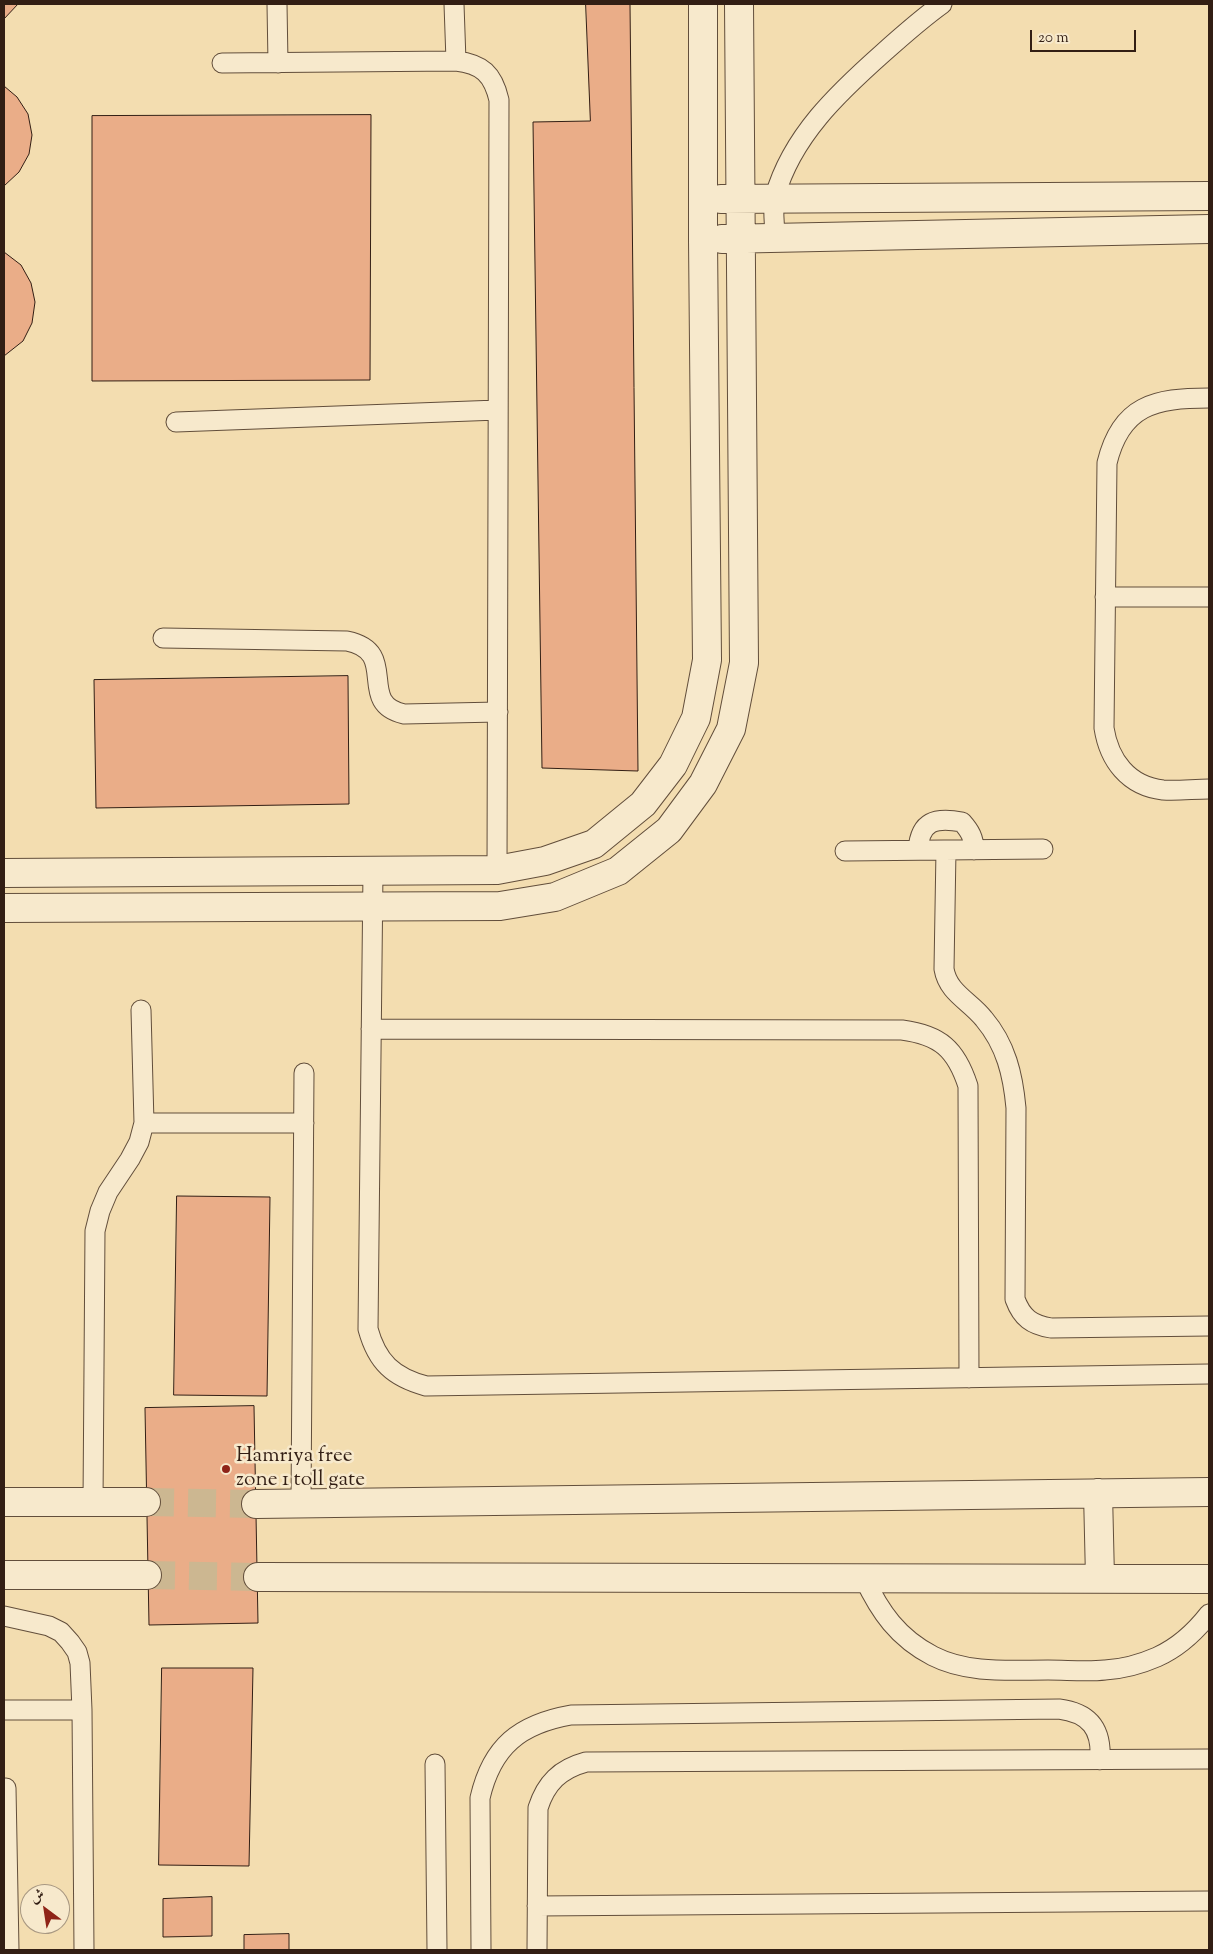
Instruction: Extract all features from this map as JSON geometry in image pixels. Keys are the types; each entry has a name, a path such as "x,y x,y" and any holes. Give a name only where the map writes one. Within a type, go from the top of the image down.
{"street":[{"path":"4,873 497,870 545,861 594,844 643,804 673,765 696,718 707,660 703,4"},
{"path":"4,908 500,906 555,896 618,871 669,830 704,784 731,729 744,663 739,4"},
{"path":"703,199 1209,196"},
{"path":"703,240 1209,229"},
{"path":"256,1504 1209,1492"},
{"path":"1098,1493 1100,1578"},
{"path":"4,1502 146,1502"},
{"path":"4,1575 147,1575"},
{"path":"258,1577 1209,1579"}],"lane":[{"path":"277,4 278,63"},
{"path":"454,4 456,61"},
{"path":"775,238 774,198 799,143 815,120 925,10 942,4"},
{"path":"222,63 469,62 481,68 490,76 496,88 499,100 497,870"},
{"path":"1209,398 1177,398 1160,401 1144,408 1130,418 1119,431 1111,446 1107,463 1104,728 1106,743 1112,757 1127,774 1148,787 1164,790 1209,789"},
{"path":"176,422 498,410"},
{"path":"1105,598 1209,597"},
{"path":"163,638 347,641 358,644 367,650 374,659 380,697 385,706 394,712 404,714 498,712"},
{"path":"918,850 921,832 931,822 955,820 962,822 971,833 974,839 974,850"},
{"path":"845,851 1043,849"},
{"path":"946,850 944,969 946,978 950,987 985,1020 998,1038 1014,1081 1016,1108 1015,1299 1020,1311 1027,1319 1038,1326 1051,1328 1209,1326"},
{"path":"373,871 368,1329 372,1344 380,1358 390,1370 401,1377 426,1386 1209,1374"},
{"path":"93,1502 95,1231 100,1211 108,1192 139,1142 144,1123 140,1010"},
{"path":"371,1029 902,1030 921,1033 938,1040 952,1052 962,1068 968,1086 969,1378"},
{"path":"301,1504 304,1073"},
{"path":"144,1123 304,1123"},
{"path":"864,1578 875,1602 891,1624 911,1642 933,1656 959,1666 985,1670 1106,1670 1133,1666 1158,1657 1181,1642 1202,1624 1209,1614"},
{"path":"4,1616 48,1626 61,1632 77,1652 80,1664 84,1950"},
{"path":"481,1950 480,1798 484,1780 492,1764 516,1736 533,1725 552,1718 571,1715 1059,1709 1072,1711 1083,1716 1092,1724 1098,1735 1101,1747 1100,1760"},
{"path":"4,1710 82,1710"},
{"path":"537,1950 538,1808 548,1784 558,1774 571,1766 586,1762 1209,1759"},
{"path":"434,1764 437,1950"},
{"path":"6,1788 9,1950"},
{"path":"537,1906 1209,1901"}],"building":[{"path":"4,4 18,4 4,19"},
{"path":"586,4 630,4 638,771 542,768 533,122 590,121"},
{"path":"4,86 17,97 28,114 32,135 29,154 19,172 4,186"},
{"path":"371,115 370,380 92,381 92,116"},
{"path":"4,252 21,265 31,283 35,302 32,323 23,341 4,356"},
{"path":"348,676 349,804 96,808 94,680"},
{"path":"177,1196 270,1197 267,1396 174,1395"},
{"path":"254,1406 258,1623 149,1625 145,1408"},
{"path":"162,1668 253,1668 249,1866 159,1865"},
{"path":"212,1897 212,1936 163,1937 163,1899"},
{"path":"289,1934 289,1950 244,1950 244,1935"}],"tunnel":[{"path":"146,1502 256,1504"},
{"path":"147,1575 258,1577"}],"place":[{"name":"Hamriya free zone 1 toll gate","path":"226,1469"}]}
